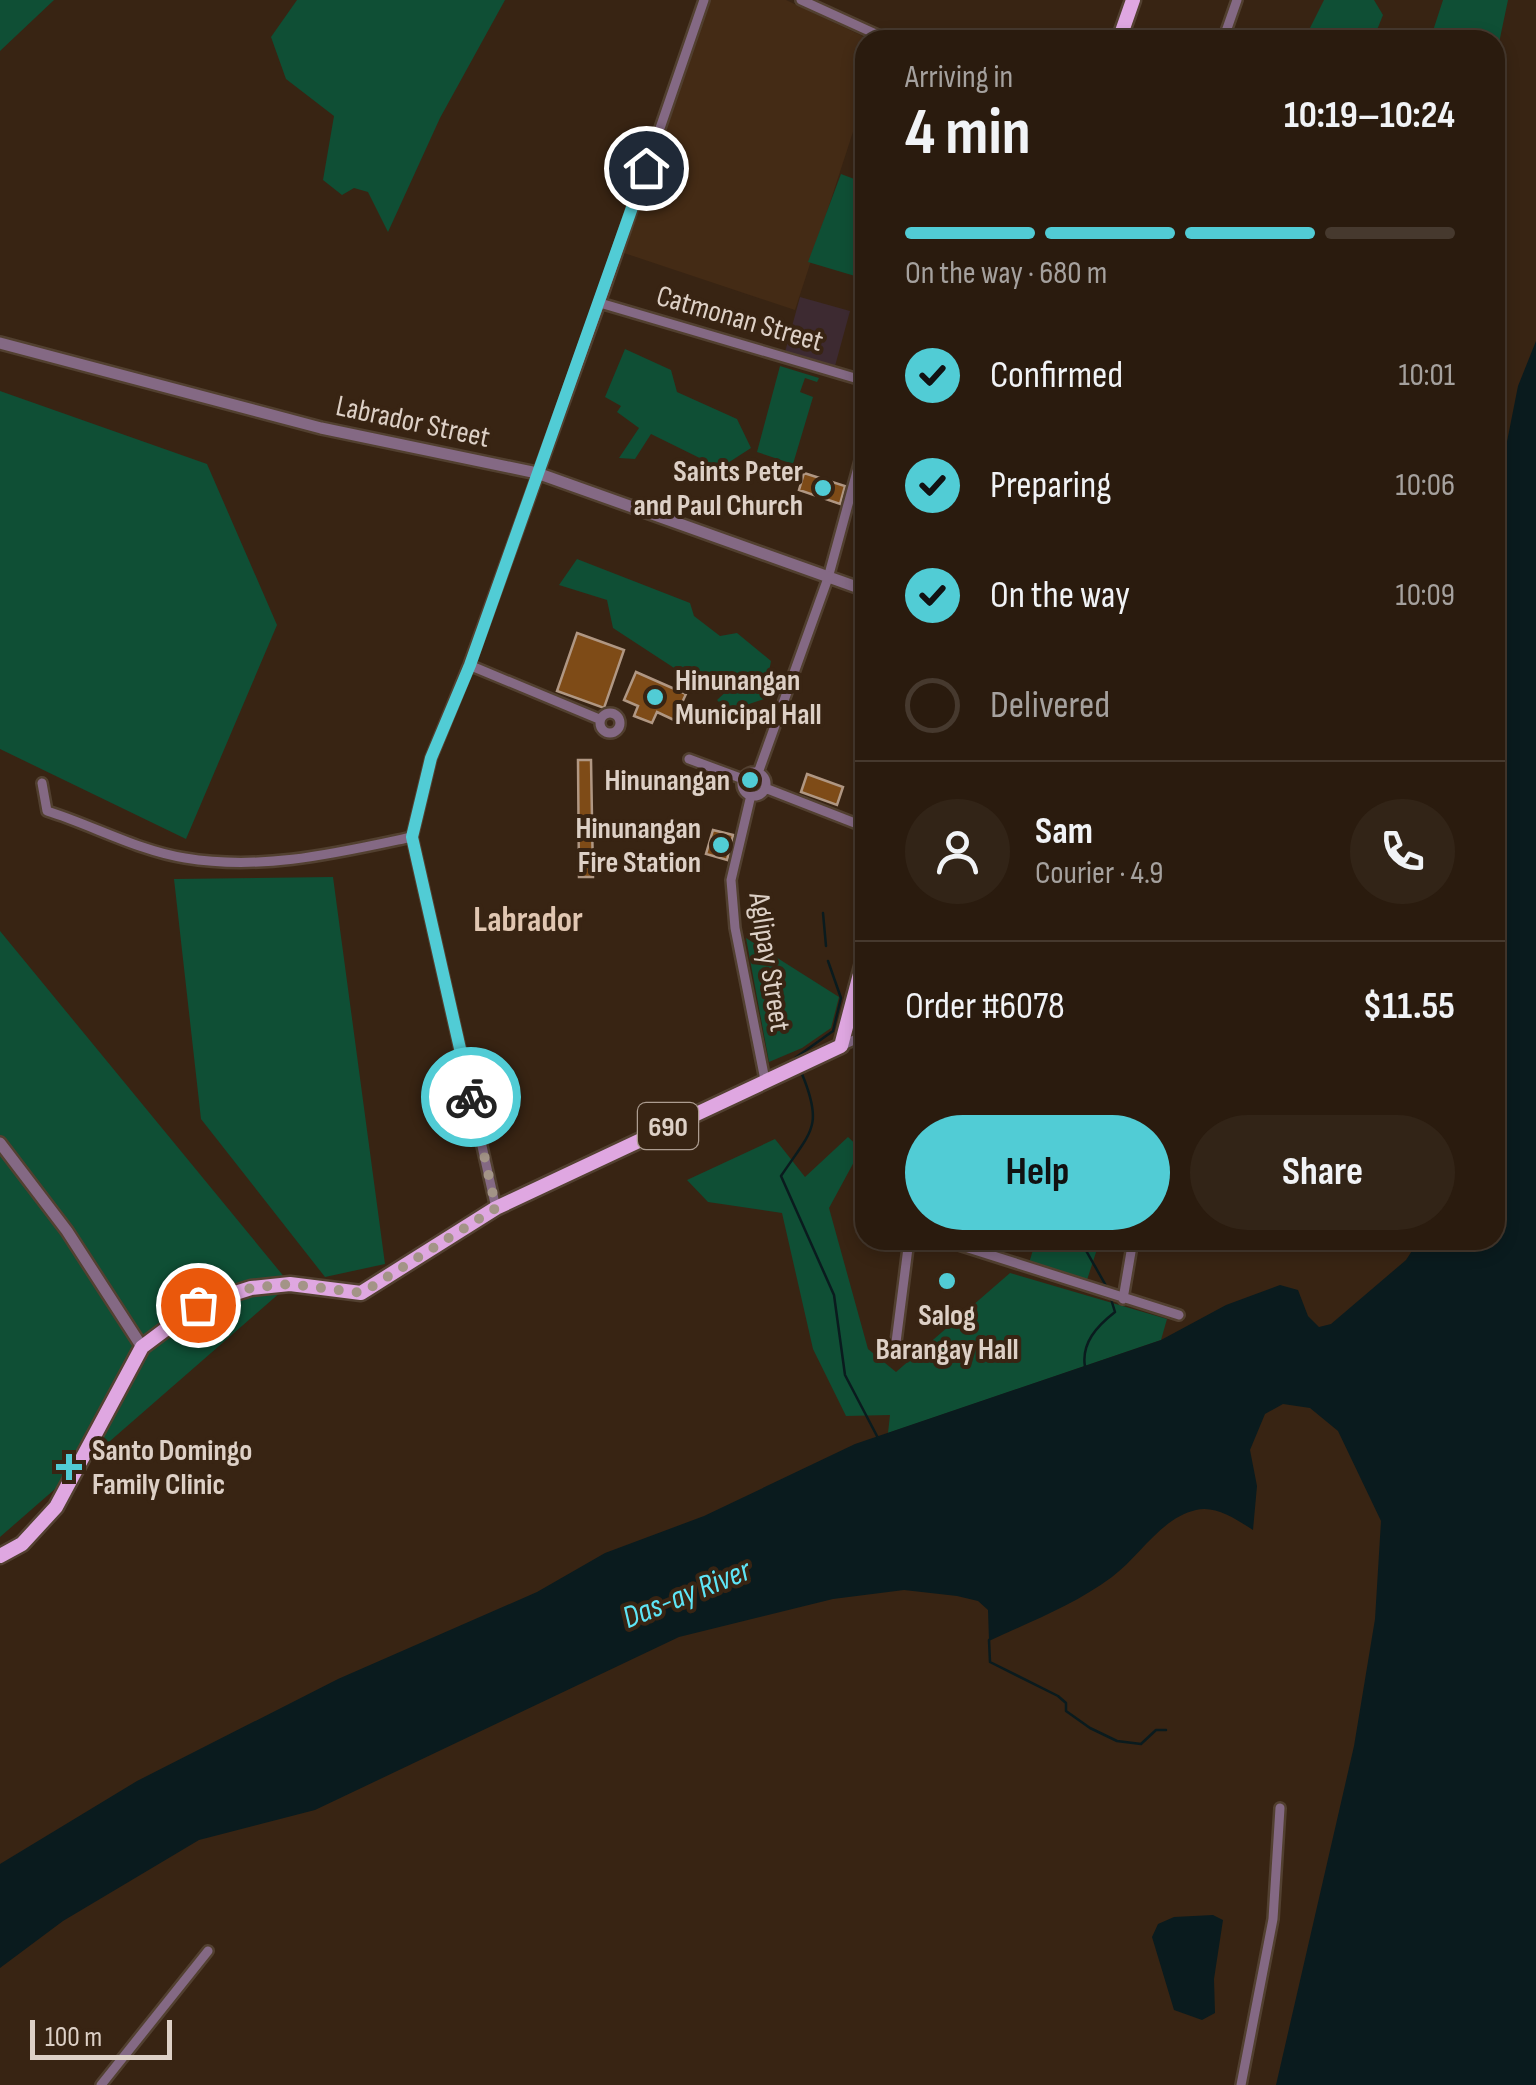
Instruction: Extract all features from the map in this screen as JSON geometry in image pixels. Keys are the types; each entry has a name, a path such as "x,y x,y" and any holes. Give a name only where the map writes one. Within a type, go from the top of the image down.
{"main road":[{"path":"1122,30 1132,0"},
{"path":"841,1046 855,993"},
{"name":"690","path":"0,1556 22,1544 56,1508 142,1346 198,1305 251,1288 290,1284 362,1293 496,1208 841,1046"}],"street":[{"path":"496,1208 412,837 431,758 470,665 704,0"},
{"path":"801,0 867,30"},
{"path":"1227,30 1238,0"},
{"name":"Catmonan Street","path":"600,303 855,377"},
{"name":"Labrador Street","path":"0,343 321,428 537,473 855,587"},
{"path":"855,483 828,578 758,773 765,788 855,823"},
{"path":"851,499 855,500"},
{"path":"470,665 599,719"},
{"path":"689,759 743,779 758,773"},
{"path":"743,779 742,787 751,795 765,788"},
{"path":"42,783 48,810 183,858 293,861 349,854 412,837"},
{"name":"Aglipay Street","path":"751,795 731,892 764,1080"},
{"path":"841,1046 855,1040"},
{"path":"0,1143 68,1231 142,1346"},
{"path":"895,1350 908,1250"},
{"path":"981,1250 1106,1294 1179,1314"},
{"path":"1122,1299 1131,1250"},
{"path":"1241,2085 1273,1919 1280,1808"},
{"path":"101,2085 208,1951"}],"shaded area":[{"path":"711,0 786,0 855,32 855,126 795,310 624,253"},
{"path":"800,297 850,311 835,366 785,352"}],"green space":[{"path":"0,0 54,0 0,51"},
{"path":"297,0 505,0 440,118 388,232 368,192 354,188 342,195 323,180 334,116 286,79 271,37"},
{"path":"1324,0 1374,0 1383,15 1377,30 1309,30"},
{"path":"1443,0 1508,0 1502,30 1433,30"},
{"path":"841,174 855,179 855,276 808,262"},
{"path":"625,349 671,370 677,392 737,419 751,448 720,468 651,434 635,459 619,458 639,428 617,412 621,406 605,397"},
{"path":"780,366 819,378 817,382 805,378 800,392 813,397 793,464 757,452"},
{"path":"0,391 207,464 277,625 186,839 0,749"},
{"path":"577,559 690,603 694,616 720,636 737,633 771,661 764,699 728,711 717,700 732,686 691,679 613,628 607,600 559,585"},
{"path":"333,877 385,1264 325,1277 201,1119 174,879"},
{"path":"0,931 290,1284 0,1537"},
{"path":"746,938 839,997 831,1028 802,1048 769,1062"},
{"path":"848,1137 855,1143 855,1160 829,1208 868,1349 896,1372 1010,1273 1167,1319 1161,1340 888,1433 890,1415 846,1416 813,1349 782,1213 708,1202 687,1180 775,1139 805,1177"},
{"path":"1033,1250 1097,1250 1087,1280 1029,1263"}],"water":[{"name":"Das-ay River","path":"1536,341 1536,2085 1276,2085 1354,1746 1375,1619 1381,1521 1338,1431 1310,1408 1283,1404 1265,1414 1250,1450 1257,1486 1253,1530 1211,1510 1183,1514 1098,1587 989,1641 988,1610 978,1601 904,1590 833,1599 679,1637 315,1810 199,1840 63,1921 0,1968 0,1864 137,1781 338,1679 537,1592 605,1553 704,1516 855,1444 1161,1340 1226,1305 1280,1285 1298,1290 1308,1316 1319,1327 1331,1324 1406,1260 1412,1250 1505,1250 1505,452 1518,386"},
{"path":"1213,1915 1223,1920 1214,1979 1215,2013 1202,2020 1174,2010 1152,1937 1158,1924 1174,1917"}],"building":[{"name":"Saints Peter and Paul Church","path":"804,473 845,486 840,504 799,490"},
{"path":"577,633 624,650 604,708 557,691"},
{"name":"Hinunangan Municipal Hall","path":"636,672 686,694 674,720 657,712 652,723 634,716 638,706 624,700"},
{"path":"578,760 591,760 593,877 579,877"},
{"path":"807,774 843,787 837,805 801,792"},
{"name":"Hinunangan Fire Station","path":"713,830 733,835 727,860 706,854"}],"waterway":[{"path":"823,913 826,946"},
{"path":"795,1058 833,1031 841,998 828,961"},
{"path":"802,1074 812,1106 811,1128 781,1176 834,1295 845,1375 878,1438"},
{"path":"1086,1250 1109,1291"},
{"path":"1085,1367 1085,1350 1092,1336 1115,1312 1111,1299"},
{"path":"989,1640 990,1662 1058,1696 1066,1703 1066,1711 1090,1728 1117,1741 1141,1744 1156,1730 1166,1730"}],"way so far":[{"path":"198,1305 251,1288 290,1284 362,1293 496,1208 471,1097"}],"place":[{"name":"Saints Peter and Paul Church","path":"823,488"},
{"name":"Hinunangan Municipal Hall","path":"655,697"},
{"name":"Hinunangan","path":"750,780"},
{"name":"Hinunangan Fire Station","path":"721,845"},
{"name":"Salog Barangay Hall","path":"947,1281"},
{"name":"Santo Domingo Family Clinic","path":"69,1467"}],"district":[{"name":"Labrador","path":"528,919"}],"route":[{"path":"471,1097 412,837 431,758 470,665 646,168"}]}
